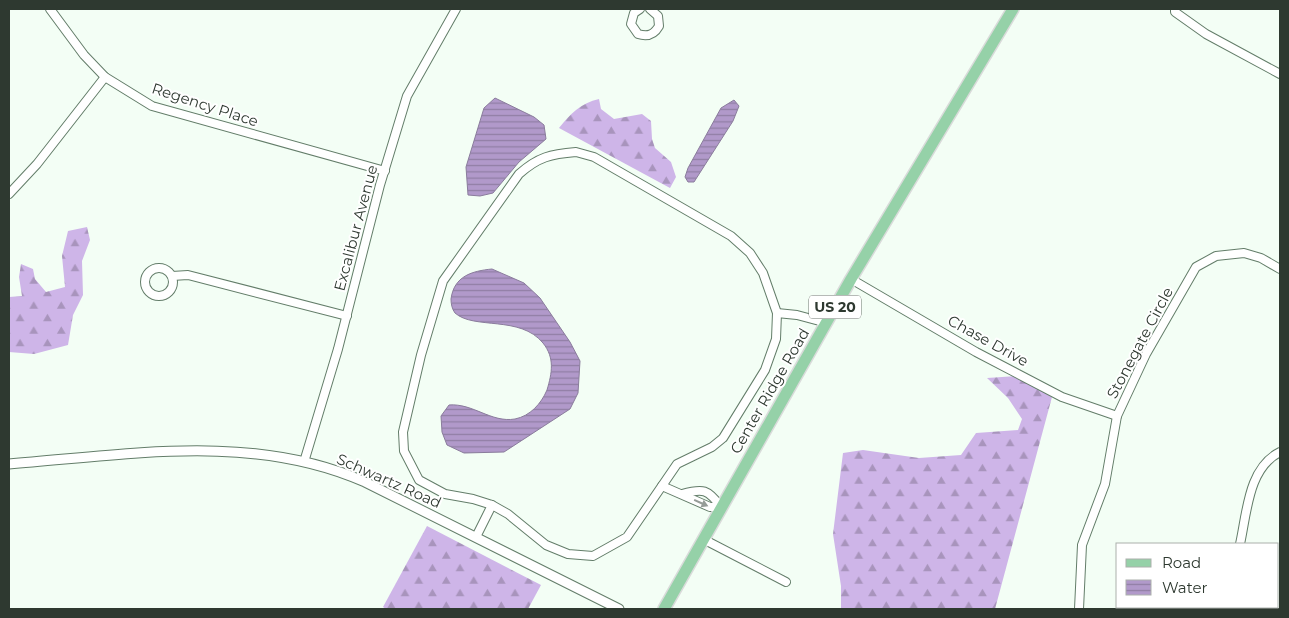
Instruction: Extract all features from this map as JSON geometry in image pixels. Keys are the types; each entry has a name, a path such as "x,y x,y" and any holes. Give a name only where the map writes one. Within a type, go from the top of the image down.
{"main road":[{"name":"Center Ridge Road","path":"664,609 851,279 1013,9"}],"street":[{"name":"Regency Place","path":"50,9 84,55 105,77 152,106 386,171"},
{"name":"Excalibur Avenue","path":"304,462 347,316 407,96 456,9"},
{"path":"640,9 634,14 631,24 638,34 645,36 652,35 659,26 658,16 650,9"},
{"path":"1175,9 1175,12 1206,34 1280,74"},
{"path":"9,194 37,164 105,77"},
{"path":"576,152 594,157 731,236 750,254 763,272 777,314 776,339 765,370 723,438 712,447 676,464 627,538 593,556 561,552 546,544 508,514 492,505 446,494 419,480 404,451 403,432 443,281 519,174 533,161 554,154 576,152"},
{"name":"Stonegate Circle","path":"1079,609 1082,545 1105,484 1116,416 1146,354 1196,267 1216,256 1244,253 1262,258 1280,269"},
{"path":"172,276 188,274 347,316"},
{"name":"Chase Drive","path":"851,279 976,352 1062,398 1116,416"},
{"path":"777,314 797,315 827,322"},
{"name":"Schwartz Road","path":"9,464 215,450 259,454 304,462 361,480 619,609"},
{"path":"1240,543 1249,500 1259,472 1280,452"},
{"path":"662,486 710,507 721,507"},
{"path":"682,494 700,489 712,494 721,507"},
{"path":"476,537 492,505"},
{"path":"703,539 786,582"}],"green space":[{"path":"599,99 601,109 614,119 642,114 651,121 652,139 655,148 671,162 676,177 670,188 559,128 576,110 587,103"},
{"path":"87,227 90,240 82,261 83,295 73,315 68,345 34,354 9,352 9,297 22,296 19,277 21,264 33,269 35,279 46,292 65,287 62,256 68,231"},
{"path":"1017,376 1052,397 995,609 841,609 841,586 833,534 843,453 863,450 919,458 961,455 976,433 1018,430 1022,419 1008,398 987,378"},
{"path":"427,526 541,585 528,609 386,609 383,607"}],"water":[{"path":"495,98 534,117 544,125 546,139 519,162 493,193 480,196 468,195 466,167 484,108"},
{"path":"734,100 739,106 733,121 694,182 688,182 685,177 688,168 721,108"},
{"path":"492,269 524,283 540,298 570,342 580,361 578,393 570,409 504,452 464,453 447,445 442,432 441,416 449,405 466,407 498,418 515,419 530,412 542,400 547,390 551,372 551,360 547,349 533,334 510,326 474,321 463,318 455,313 451,299 453,291 460,280 471,273"}]}
